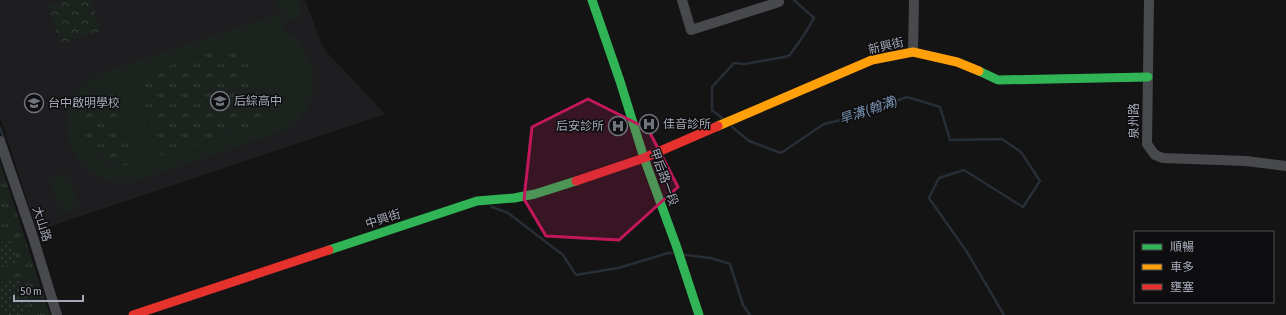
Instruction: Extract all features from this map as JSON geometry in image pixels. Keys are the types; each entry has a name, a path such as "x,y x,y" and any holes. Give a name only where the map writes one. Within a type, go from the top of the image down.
{"street":[{"name":"甲后路一段","path":"592,0 620,81 644,158 676,245 699,315"},
{"path":"682,0 691,30 779,2"},
{"path":"913,52 914,0"},
{"name":"泉州路","path":"1149,0 1147,144 1155,155 1163,158 1246,161 1286,166"},
{"name":"新興街","path":"644,158 872,60 913,52 957,62 998,80 1148,77"},
{"name":"大山路","path":"0,141 57,315"},
{"name":"中興街","path":"133,315 477,201 514,198 535,194 644,158"}],"highlighted area":[{"path":"588,99 648,129 678,187 619,240 546,236 524,199 532,127"}],"shaded area":[{"name":"后綜高中","path":"0,0 305,0 323,48 385,114 37,231 0,117"}],"green space":[{"path":"65,0 91,0 101,31 61,44 47,6"},
{"path":"276,0 297,0 303,16 285,23"},
{"path":"280,13 285,27 281,29 298,41 305,50 313,70 314,81 310,102 305,111 296,122 284,131 132,183 113,182 100,177 89,170 79,161 67,137 66,124 68,111 73,98 84,84 97,74","holes":["241,41 267,122 161,156 136,77","110,86 135,164 134,165 117,165 103,160 93,150 86,138 85,124 88,110 96,97"]},
{"path":"241,41 267,122 161,156 136,77"},
{"path":"110,86 135,165 121,165 108,162 98,155 90,146 85,136 84,124 86,111 93,99"},
{"path":"0,162 50,315 0,315"},
{"path":"68,172 80,207 60,213 49,179"},
{"path":"10,240 17,263 0,268 0,243"},
{"path":"20,277 30,311 15,315 5,315 0,298 0,283"}],"waterway":[{"name":"旱溝 (翰溝)","path":"722,118 712,110 712,87 734,63 745,64 789,56 804,35 814,18 794,0"},
{"name":"旱溝 (翰溝)","path":"732,127 749,141 781,153 824,124 849,118 907,97 940,107 950,140 1002,139 1021,152 1040,181 1023,207 964,170 939,178 929,198 967,252 1004,315"},
{"path":"0,128 4,139"},
{"path":"492,207 508,213 563,255 576,275 618,268 672,253"},
{"path":"685,255 711,258 730,264 743,305 750,315"}],"traffic: fast":[{"path":"592,0 620,81 644,158 676,245 699,315"},
{"path":"979,71 998,80 1148,77"},
{"path":"329,250 477,201 514,198 535,194 576,181"}],"traffic: slow":[{"path":"718,126 872,60 913,52 957,62 979,71"}],"traffic: jam":[{"path":"576,181 644,158 718,126"},
{"path":"133,315 329,250"}],"place":[{"name":"后綜高中","path":"220,101"},
{"name":"台中啟明學校","path":"34,103"},
{"name":"佳音診所","path":"649,124"},
{"name":"后安診所","path":"618,126"}]}
